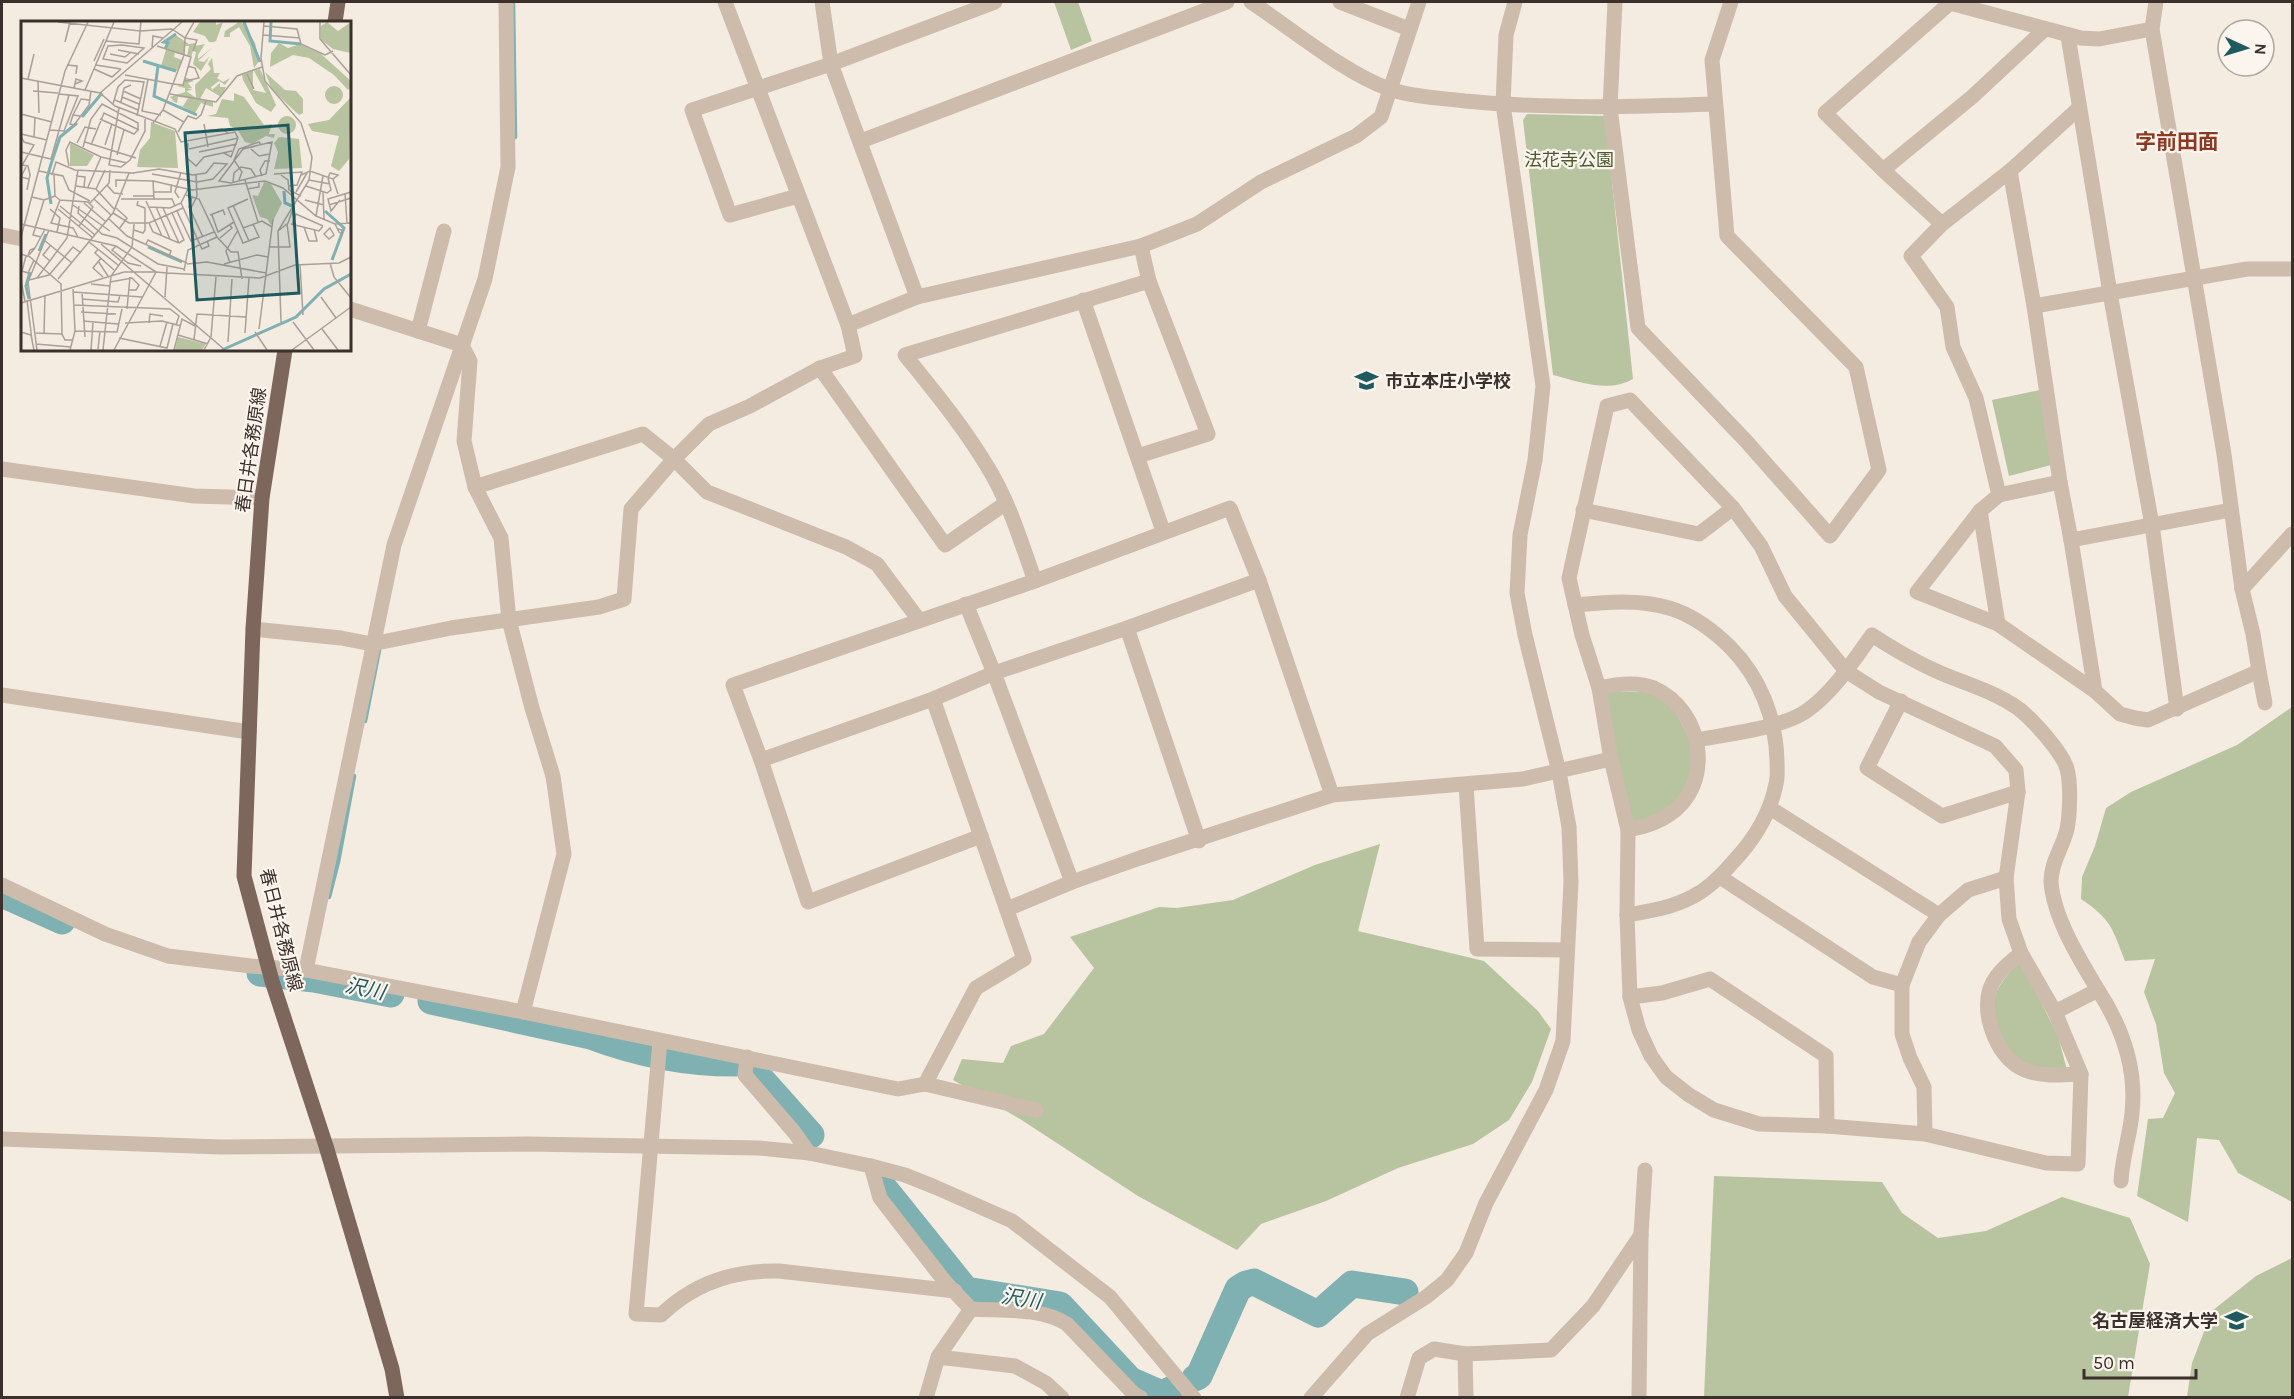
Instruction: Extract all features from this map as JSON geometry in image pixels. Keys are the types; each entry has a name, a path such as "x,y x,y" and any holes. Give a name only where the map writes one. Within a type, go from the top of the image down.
{"main road":[{"path":"335,21 338,2"},
{"name":"春日井各務原線","path":"285,351 262,498 253,629 244,876 267,966 326,1146 392,1369 397,1398"}],"street":[{"path":"306,970 394,545 485,279 508,168 506,2"},
{"path":"253,629 341,638 372,644 451,628 599,607 624,599 631,509 674,459 709,424 750,406 820,368 855,356 848,325 725,2"},
{"path":"822,2 831,64 917,297"},
{"path":"798,196 730,215 692,110 831,64 995,2"},
{"path":"1251,2 1359,76 1389,89 1413,95 1503,104 1610,108 1715,104"},
{"path":"1340,2 1409,29"},
{"path":"848,325 917,297 1141,246 1197,224 1261,182 1356,136 1381,117 1419,2"},
{"path":"1311,1398 1367,1334 1426,1297 1447,1280 1466,1253 1486,1203 1546,1090 1563,1041 1571,882 1569,828 1517,593 1520,535 1535,460 1543,386 1503,104 1506,35 1515,2"},
{"path":"1615,2 1610,108 1638,328 1746,441 1830,536 1879,470 1856,367 1727,236 1712,60 1731,2"},
{"path":"2156,2 2152,29 2220,430 2242,589 2253,634 2265,703"},
{"path":"861,141 1219,3"},
{"path":"1942,224 1882,170 1825,113 1950,3 2068,36 2099,39 2152,29"},
{"path":"1882,170 1972,97 2045,29"},
{"path":"2068,36 2110,293 2152,525 2177,709"},
{"path":"1999,495 1976,398 1953,347 1947,306 1911,256 1942,224 2010,171 2079,108"},
{"path":"2010,171 2034,306 2060,482 2095,691"},
{"path":"418,330 444,231"},
{"path":"2,235 21,239"},
{"path":"1138,456 1208,434 1149,281 1141,246"},
{"path":"2034,306 2247,269 2292,272"},
{"path":"1035,581 1006,503 988,467 954,416 905,355 1149,281"},
{"path":"1083,300 1163,531"},
{"path":"351,309 462,345 470,361 464,441 475,487 501,538 509,620 553,776 564,854 523,1012"},
{"path":"820,368 945,545 1006,503"},
{"path":"1630,399 1733,508 1761,546 1785,596 1846,671 1879,692 1995,746 2016,770 2018,792 2006,878 2009,919 2021,953 2055,1012 2081,1074 2078,1164 2046,1162 1925,1134 1827,1126 1759,1124 1714,1110 1689,1095 1666,1077 1651,1056 1639,1030 1630,997 1627,915 1628,830 1611,759 1599,688 1582,635 1569,578 1607,406 1630,399"},
{"path":"475,487 643,434 674,459 707,492 846,547 877,564 919,620"},
{"path":"2,469 194,496 262,498"},
{"path":"2060,482 1999,495 1980,511 1917,592 1998,624 2095,691 2120,714 2135,718 2148,720 2259,671"},
{"path":"981,836 808,902 761,760 733,685 1035,581 1163,531 1230,508 1259,580 1332,795"},
{"path":"1583,510 1699,534 1733,508"},
{"path":"2071,540 2231,510"},
{"path":"1980,511 1998,624"},
{"path":"2242,589 2292,534"},
{"path":"761,760 933,699 994,673 1259,580"},
{"path":"1575,605 1613,601 1643,602 1672,608 1698,622 1722,639 1745,662 1761,690 1772,724 1777,781 1770,808 1758,832 1720,877 1694,897 1663,909 1627,915"},
{"path":"966,604 1072,882"},
{"path":"1127,628 1199,841"},
{"path":"1697,740 1772,724 1804,713 1822,698 1846,671 1872,635 1927,667 1986,689 2006,700 2047,737 2067,768 2067,829 2053,869 2053,893 2068,935 2110,1008 2127,1050 2132,1070 2132,1114 2122,1160 2121,1181"},
{"path":"1599,688 1616,684 1652,687 1665,694 1686,714 1697,740 1699,758 1696,777 1689,793 1667,816 1653,823 1628,830"},
{"path":"2,695 249,732"},
{"path":"925,1084 976,988 1024,959 933,699"},
{"path":"1901,701 1866,768 1941,816 2018,792"},
{"path":"1006,909 1072,882 1332,795 1523,779 1611,759"},
{"path":"1466,785 1477,949 1567,950"},
{"path":"1770,808 1939,915"},
{"path":"1720,877 1873,977 1902,985"},
{"path":"1925,1134 1924,1087 1910,1058 1902,1034 1902,985 1919,942 1939,915 1968,890 2006,878"},
{"path":"2,885 105,934 168,956 306,970 898,1089 925,1084 1036,1110"},
{"path":"2021,953 2004,967 1989,990 1988,1014 1994,1039 2007,1056 2024,1070 2050,1076 2081,1074"},
{"path":"1630,997 1662,993 1710,979 1826,1056 1827,1126"},
{"path":"2055,1012 2098,990"},
{"path":"660,1041 636,1314 661,1316 677,1300 716,1279 755,1270 955,1292"},
{"path":"747,1057 745,1075 809,1153"},
{"path":"2,1139 221,1147 527,1144 759,1148 809,1153 871,1166 905,1175 1012,1221 1110,1297 1194,1398"},
{"path":"871,1166 880,1198 946,1283 971,1309 1044,1314 1058,1318 1067,1324 1134,1394 1141,1398"},
{"path":"1639,1398 1641,1235 1645,1170"},
{"path":"1407,1398 1419,1358 1434,1349 1466,1354 1551,1350 1593,1306 1641,1235"},
{"path":"926,1398 938,1357 971,1309"},
{"path":"1466,1354 1466,1398"},
{"path":"938,1357 1015,1366 1046,1383 1062,1398"}],"green space":[{"path":"1054,2 1078,2 1092,41 1071,50"},
{"name":"法花寺公園","path":"1527,114 1605,116 1633,379 1623,383 1594,385 1553,375 1523,120"},
{"path":"2040,390 2051,465 2009,476 1992,400"},
{"path":"1604,691 1651,692 1673,707 1691,741 1694,760 1686,791 1665,811 1629,826"},
{"path":"2292,707 2292,1202 2238,1173 2219,1140 2197,1138 2188,1222 2137,1196 2148,1119 2163,1118 2175,1093 2164,1073 2156,1024 2144,992 2155,959 2125,961 2110,925 2081,899 2082,877 2095,846 2106,808 2131,792 2237,745"},
{"path":"1380,844 1358,931 1484,961 1538,1011 1551,1029 1532,1082 1509,1120 1473,1144 1398,1168 1326,1201 1261,1224 1237,1250 1138,1196 1020,1119 953,1080 962,1059 1003,1063 1011,1046 1044,1034 1094,968 1070,937 1159,907 1177,908 1233,900 1315,865"},
{"path":"2021,962 2058,1036 2067,1070 2040,1069 2025,1064 2009,1051 1998,1032 1994,1011 1997,991 2007,975"},
{"path":"1714,1176 1882,1182 1902,1213 1938,1238 1986,1231 2062,1197 2130,1218 2150,1264 2128,1397 1704,1397"},
{"path":"2292,1258 2292,1397 2187,1397 2192,1363 2212,1311 2256,1276"}],"waterway":[{"path":"513,2 515,137"},
{"path":"365,721 379,650"},
{"path":"329,897 354,776"},
{"name":"沢川","path":"2,894 62,921"},
{"name":"沢川","path":"260,973 314,979 391,994"},
{"name":"沢川","path":"431,1001 591,1036 662,1056 735,1063"},
{"name":"沢川","path":"754,1071 811,1135"},
{"name":"沢川","path":"884,1188 966,1290 1060,1305 1130,1380 1162,1394 1170,1390"},
{"name":"沢川","path":"1195,1378 1199,1376 1238,1289 1246,1284 1254,1282 1318,1314 1352,1284 1405,1292"}],"place":[{"name":"市立本庄小学校","path":"1367,381"},
{"name":"名古屋経済大学","path":"2236,1321"}],"district":[{"name":"字前田面","path":"2177,142"}]}
